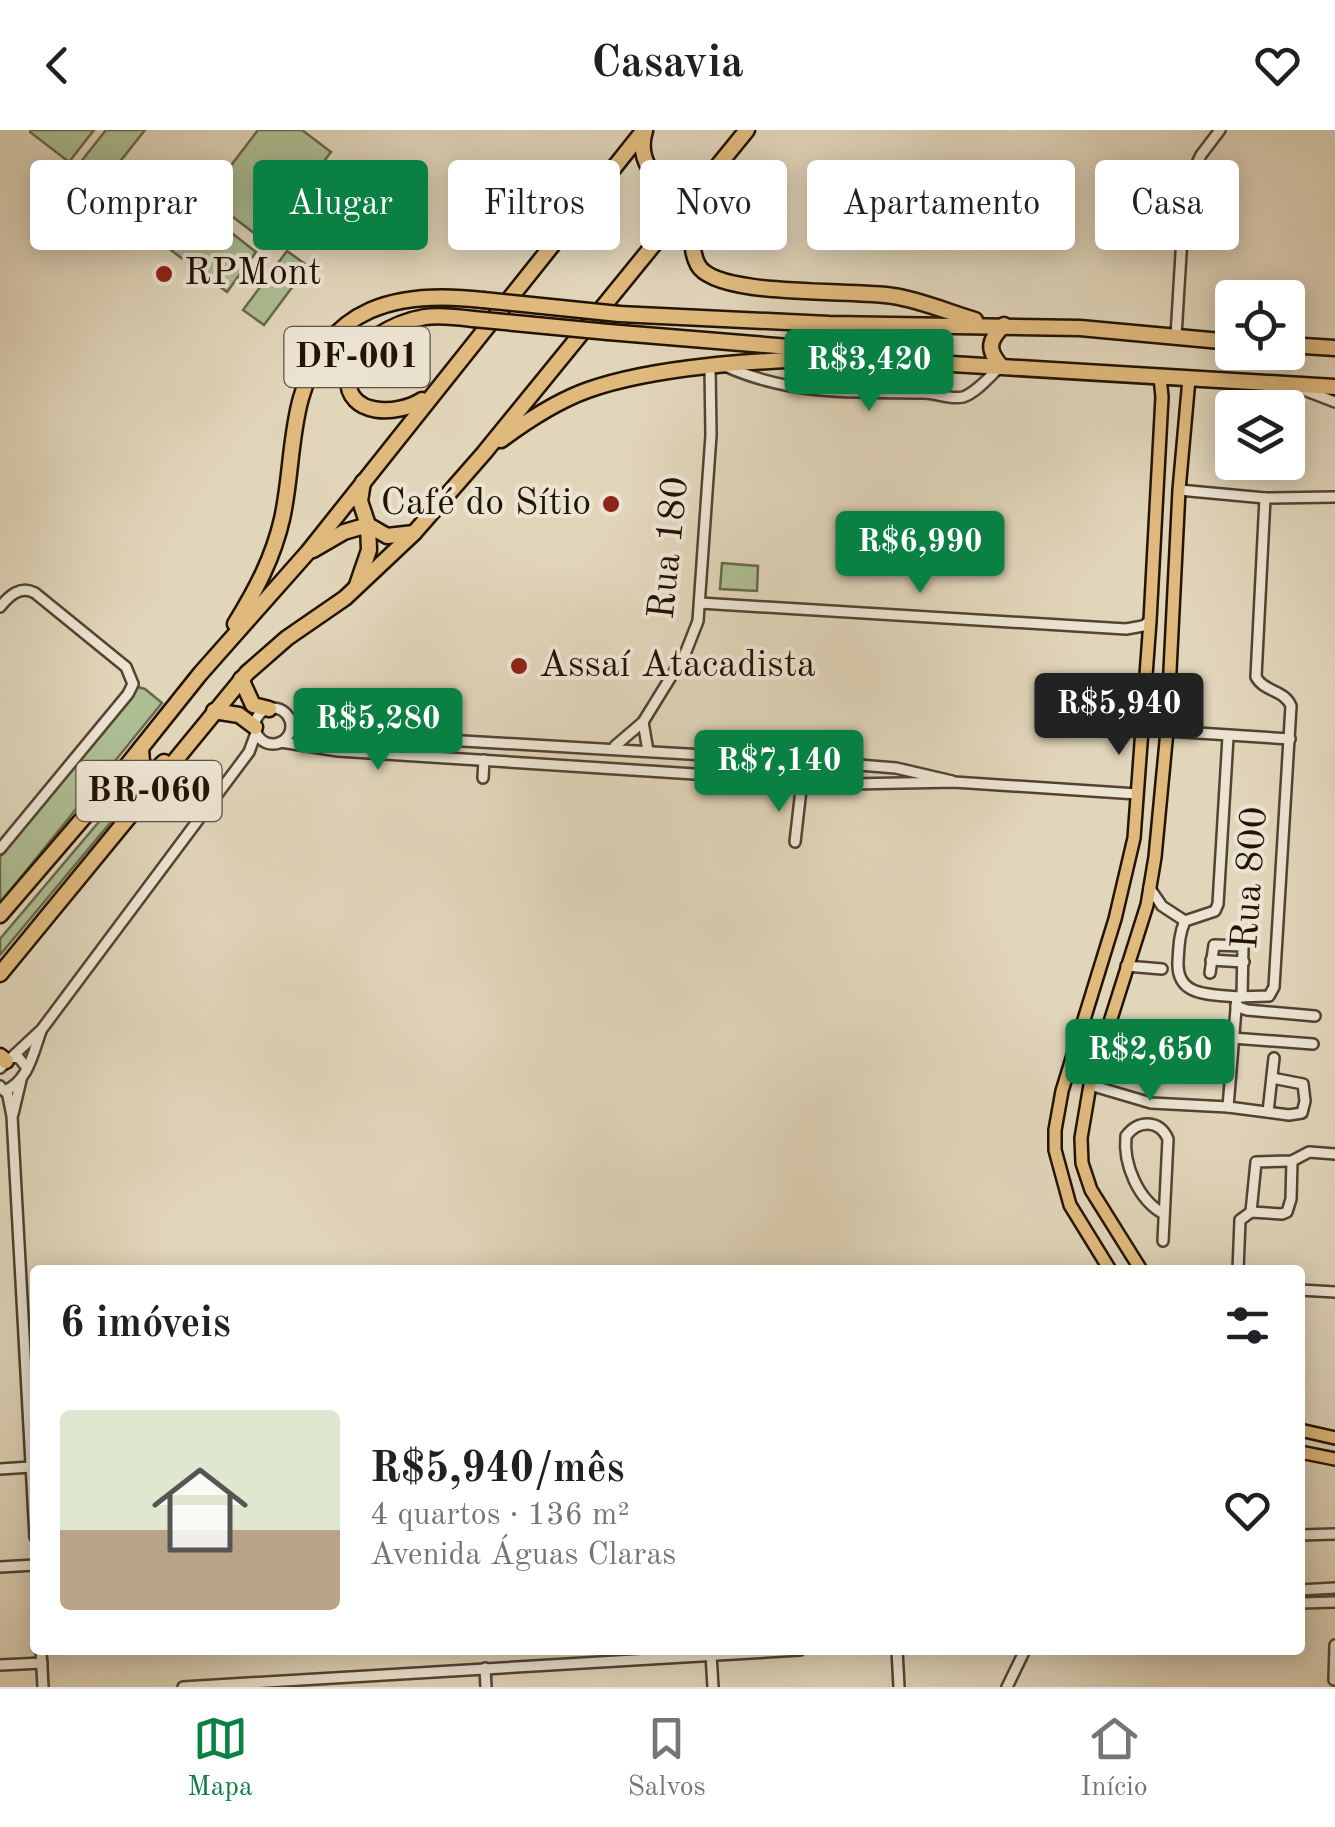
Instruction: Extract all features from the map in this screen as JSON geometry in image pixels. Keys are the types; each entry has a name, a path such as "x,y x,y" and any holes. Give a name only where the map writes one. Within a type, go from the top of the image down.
{"highway":[{"path":"645,130 642,154 646,160"},
{"name":"BR-060","path":"0,915 200,674 308,552 645,130"},
{"name":"BR-060","path":"722,160 747,130"},
{"name":"BR-060","path":"0,974 244,676 355,588 414,533 649,250"},
{"path":"693,250 697,264 707,275 740,286 850,290 897,296 997,325 990,340 990,353 1001,366"},
{"name":"DF-001","path":"200,674 235,624 270,561 292,469 307,378 324,348 354,319 398,300 445,296 619,314 829,324 997,325 1215,340"},
{"name":"DF-001","path":"431,394 400,410 370,408 354,396 348,384 349,372 362,350 388,329 427,317 877,358 1335,388"},
{"path":"1305,347 1335,348"},
{"path":"484,452 550,408 586,390 632,378 716,366 877,358"},
{"path":"355,588 370,550 368,524 360,501 363,482"},
{"path":"368,524 387,536 414,533"},
{"path":"308,552 368,524"},
{"path":"141,748 144,766 152,771 159,768 236,678 244,676 253,705 268,709"},
{"path":"214,711 239,714 256,730"},
{"path":"109,788 122,779 135,784 141,793 140,802"}],"main road":[{"path":"1107,1265 1070,1205 1058,1164 1055,1130 1062,1091 1126,876 1137,794 1150,621 1160,377"},
{"path":"1139,1265 1091,1190 1082,1163 1081,1124 1150,887 1159,827 1179,490 1190,379"},
{"path":"1158,445 1183,448"},
{"path":"1126,876 1135,886 1150,887"},
{"path":"1115,918 1128,919 1138,928"},
{"path":"1058,1164 1082,1163"},
{"path":"1096,1249 1109,1234 1118,1235"},
{"path":"1305,1431 1335,1438"},
{"path":"1305,1453 1335,1460"}],"street":[{"path":"1176,336 1185,188 1201,155 1220,130"},
{"path":"877,358 930,393"},
{"path":"716,366 799,389 857,395 930,393 959,398 1001,366"},
{"name":"Rua 180","path":"611,748 643,722 694,634 700,603 716,366"},
{"path":"1292,385 1335,402"},
{"path":"1179,490 1266,498 1335,497"},
{"name":"Rua 800","path":"1238,1000 1264,998 1274,986 1290,739 1290,702 1256,677 1266,498"},
{"path":"0,848 133,684 126,668 34,593 22,590 2,602"},
{"path":"700,603 1126,630 1150,621"},
{"path":"5,1061 42,1028 249,752 258,716 268,709 280,710 312,730 343,734 774,758 896,768 954,782 1137,794"},
{"path":"281,742 289,735 289,718"},
{"path":"643,722 648,751"},
{"path":"256,730 264,742"},
{"path":"1167,731 1290,739"},
{"path":"1228,737 1218,904 1215,911 1186,921 1180,936 1178,972 1183,985 1196,992 1238,1000 1247,1010 1316,1016"},
{"path":"249,752 264,742 281,742 338,751 802,780 936,785 954,782"},
{"path":"582,766 584,748"},
{"path":"772,778 774,758"},
{"path":"483,778 484,760"},
{"path":"795,842 802,780"},
{"path":"1150,887 1162,906 1186,921"},
{"path":"1210,973 1216,944 1244,948 1228,1107"},
{"path":"1211,960 1244,962"},
{"path":"1126,966 1162,968"},
{"path":"12,1116 21,1079 42,1028"},
{"path":"1232,1038 1314,1044"},
{"path":"5,1061 19,1058 27,1068"},
{"path":"1268,1112 1274,1058"},
{"path":"1090,1085 1151,1103 1298,1114 1303,1110 1305,1089 1300,1082 1272,1078"},
{"path":"0,1469 30,1468 12,1116 3,1090 21,1079"},
{"path":"1150,1124 1151,1103"},
{"path":"1164,1214 1148,1202 1126,1158 1128,1132 1136,1125 1161,1128 1168,1139 1164,1241"},
{"path":"1250,1212 1256,1162 1292,1161 1304,1153 1335,1154"},
{"path":"1238,1265 1240,1220 1250,1212 1287,1212 1292,1161"},
{"path":"1305,1290 1335,1292"},
{"path":"1305,1535 1335,1534"},
{"path":"0,1567 30,1565"},
{"path":"1305,1590 1335,1588"},
{"path":"1305,1603 1335,1602"},
{"path":"1334,1680 1335,1645"},
{"path":"41,1655 43,1687"},
{"path":"182,1687 283,1684 695,1655"},
{"path":"711,1655 713,1687"},
{"path":"897,1655 899,1687"},
{"path":"1007,1687 1019,1655"},
{"path":"0,1665 42,1663"},
{"path":"485,1668 486,1687"}],"green space":[{"path":"31,130 94,130 71,160"},
{"path":"106,130 145,130 121,160 82,160"},
{"path":"258,130 302,130 331,152 325,160 253,160 253,232 233,217 233,163"},
{"path":"233,234 256,252 227,292 171,250 233,250"},
{"path":"287,251 308,266 264,325 243,310"},
{"path":"722,563 758,566 757,591 720,589"},
{"path":"138,687 162,703 0,903 0,857"},
{"path":"130,785 135,789 125,805 0,955 0,939"}],"place":[{"name":"RPMont","path":"164,274"},
{"name":"Café do Sítio","path":"611,504"},
{"name":"Assaí Atacadista","path":"519,666"}]}
